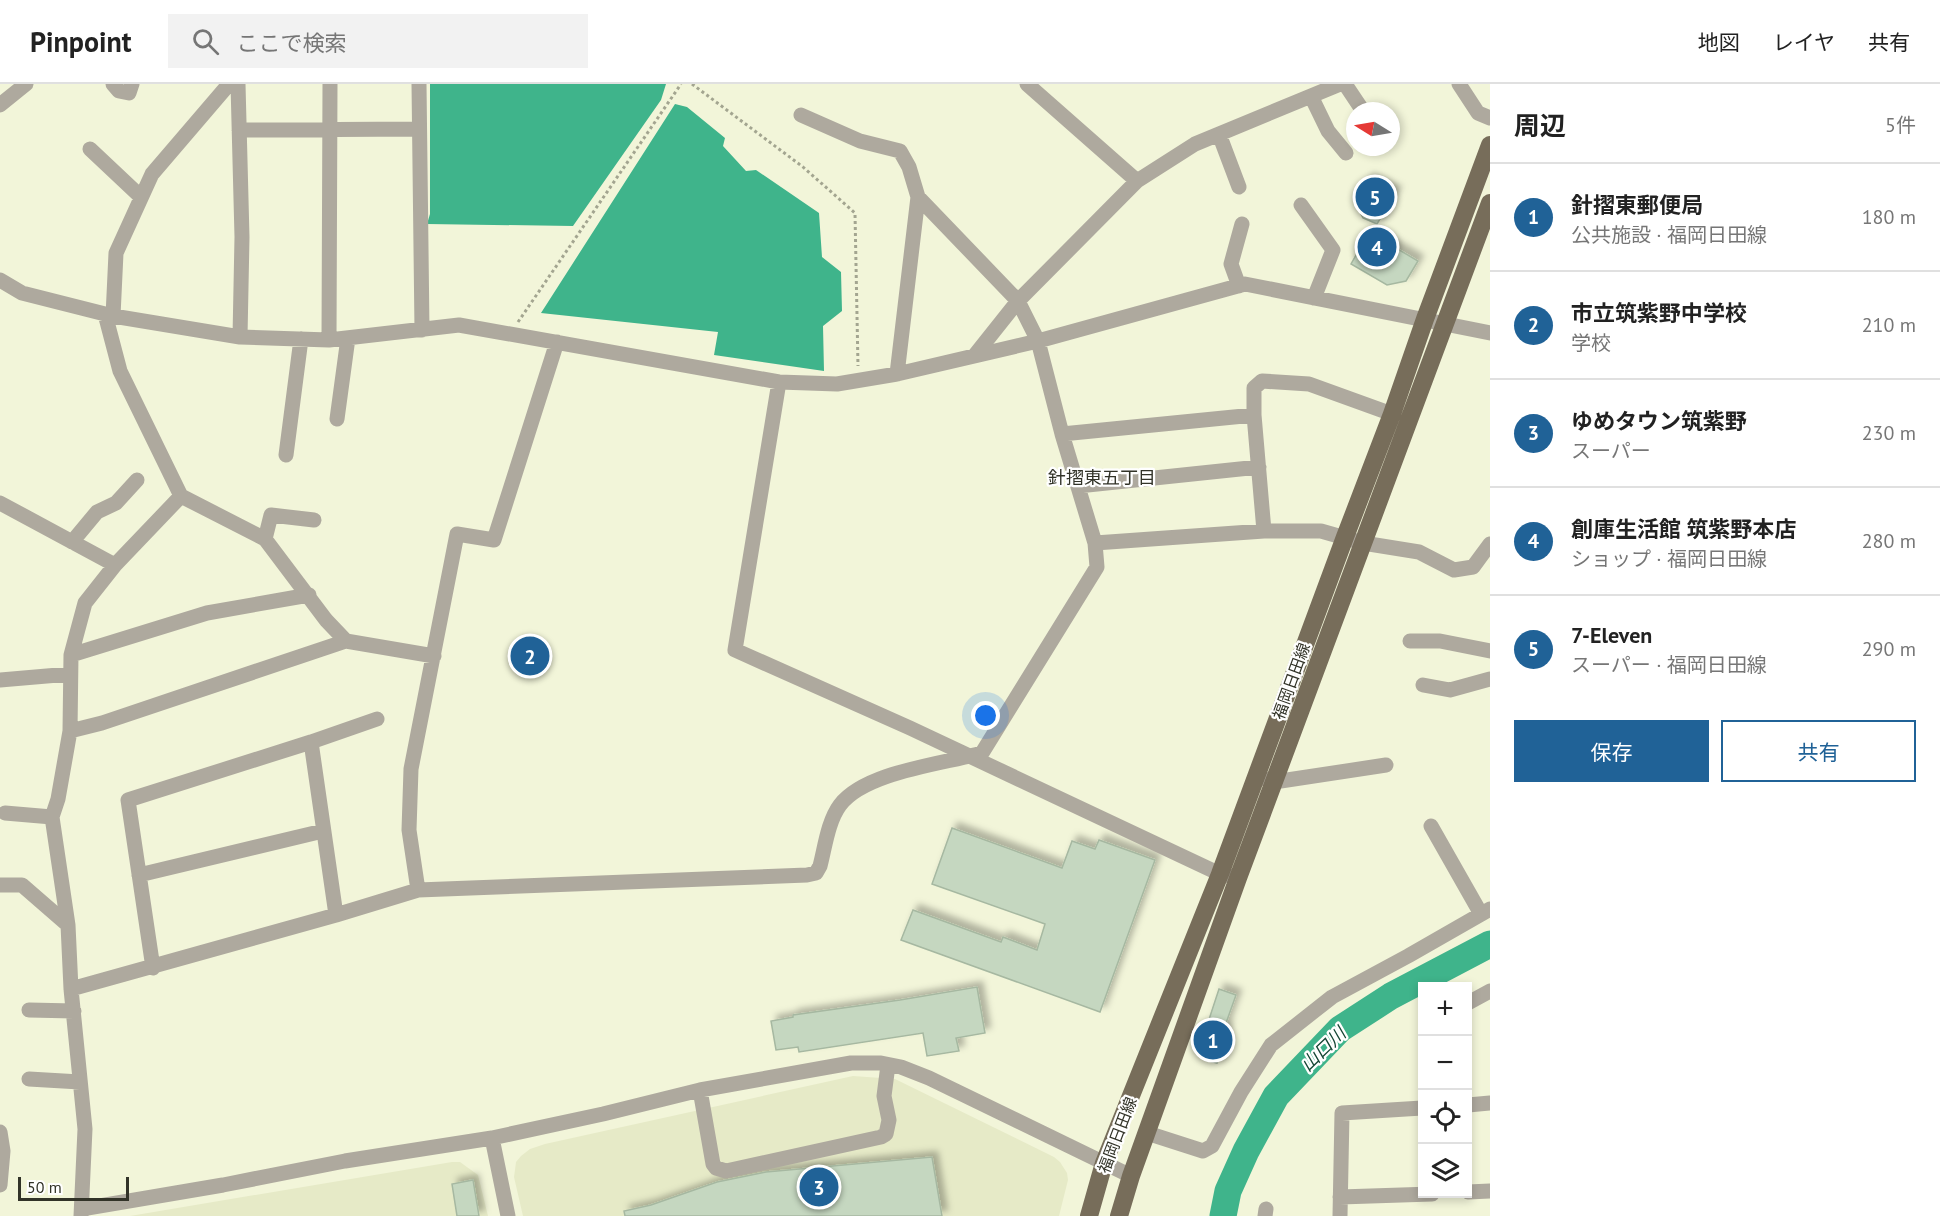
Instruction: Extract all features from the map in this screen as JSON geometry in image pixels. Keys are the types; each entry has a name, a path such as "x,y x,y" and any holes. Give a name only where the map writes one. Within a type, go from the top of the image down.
{"main road":[{"name":"福岡日田線","path":"1089,1216 1104,1163 1220,874 1490,145"},
{"name":"福岡日田線","path":"1119,1216 1131,1176 1238,879 1444,323 1489,210"}],"street":[{"path":"0,105 26,84"},
{"path":"113,84 119,91 129,93 132,84"},
{"path":"229,84 152,174 116,253 109,315 120,371 181,496 265,539 326,620 346,641"},
{"path":"237,84 242,237 240,337"},
{"path":"329,340 330,84"},
{"path":"419,84 422,330"},
{"path":"1027,84 1137,181"},
{"path":"975,355 1018,301 1137,181 1195,144 1340,84"},
{"path":"1345,84 1357,102"},
{"path":"1459,84 1478,113 1490,118"},
{"path":"1311,96 1328,131 1346,153"},
{"path":"801,115 860,141 900,151 909,167 918,197 897,374"},
{"path":"239,130 419,129"},
{"path":"1219,134 1239,187"},
{"path":"90,149 141,197"},
{"path":"71,989 153,968 418,890 816,873 834,816 840,805 860,787 877,778 982,753 1097,567 1095,543 1062,434 1038,342 1018,301 918,197"},
{"path":"1301,205 1333,250 1314,298"},
{"path":"1239,286 1231,264 1242,224"},
{"path":"0,280 22,293 109,315 240,337 329,340 459,325 779,382 837,384 897,374 1038,342 1245,284 1490,333"},
{"path":"337,420 348,338"},
{"path":"286,455 301,339"},
{"path":"418,890 409,830 411,769 457,534 494,540 556,342"},
{"path":"1264,531 1254,415 1254,388 1262,381 1309,384 1392,414"},
{"path":"779,382 735,650 969,756 1220,874 1238,879"},
{"path":"1062,434 1254,415"},
{"path":"1078,486 1259,467"},
{"path":"72,542 97,512 116,503 136,480"},
{"path":"181,496 115,565 85,603 71,655 70,731 58,799 52,817 68,925 71,989 85,1130 82,1213 345,1161 492,1138 699,1090 851,1063 888,1065 929,1078 1131,1176"},
{"path":"0,503 115,565"},
{"path":"265,539 270,515 314,520"},
{"path":"1095,543 1264,531 1321,531 1363,543 1419,552 1454,570 1473,567 1490,544"},
{"path":"71,655 207,613 309,595"},
{"path":"70,731 102,723 346,641 434,656"},
{"path":"1410,642 1440,641 1490,651"},
{"path":"0,680 70,674"},
{"path":"1423,686 1450,690 1490,679"},
{"path":"153,968 128,800 377,719"},
{"path":"311,742 336,915"},
{"path":"1256,776 1274,782 1386,765"},
{"path":"5,813 52,817"},
{"path":"1148,1133 1203,1151 1212,1146 1241,1092 1271,1045 1332,997 1485,912 1431,826"},
{"path":"139,875 323,831"},
{"path":"0,885 22,885 68,925"},
{"path":"1472,1000 1490,991"},
{"path":"29,1011 74,1011"},
{"path":"699,1090 713,1164 716,1168 726,1170 881,1137 886,1134 889,1120 884,1096 888,1065"},
{"path":"29,1079 80,1082"},
{"path":"1472,1105 1490,1103"},
{"path":"1340,1216 1342,1113 1418,1108"},
{"path":"0,1132 3,1151 0,1185"},
{"path":"492,1138 508,1216"},
{"path":"1472,1192 1490,1191"},
{"path":"1340,1197 1418,1194"}],"path":[{"path":"510,333 681,84"},
{"path":"692,84 804,167 855,213 858,381"}],"shaded area":[{"path":"430,84 666,84 661,100 573,226 427,224 430,214"},
{"path":"675,104 687,107 725,138 723,146 746,171 756,170 819,213 822,257 841,272 842,311 823,326 824,371 714,355 718,332 541,313"},
{"path":"853,1076 895,1079 1054,1157 1067,1173 1068,1180 1059,1216 523,1216 514,1177 516,1162 530,1149"},
{"path":"460,1162 478,1175 488,1216 130,1216"}],"building":[{"path":"1368,179 1396,192 1377,224 1363,218 1355,202"},
{"path":"1369,232 1418,261 1406,281 1387,285 1351,264"},
{"path":"952,828 1062,868 1072,841 1095,849 1099,840 1155,860 1100,1012 901,940 913,910 1001,942 1003,937 1037,950 1045,924 932,884"},
{"path":"977,987 985,1033 956,1038 959,1051 927,1056 923,1033 799,1052 798,1047 776,1050 771,1021 793,1017 793,1015"},
{"path":"1219,989 1236,995 1225,1026 1227,1027 1217,1063 1206,1060 1207,1056 1198,1053"},
{"path":"932,1157 942,1216 625,1216 624,1211 651,1205 717,1182 766,1172"},
{"path":"473,1180 479,1216 457,1216 452,1184"}],"waterway":[{"name":"山口川","path":"1223,1216 1228,1191 1246,1151 1276,1096 1340,1029 1391,996 1490,944"}],"place":[{"name":"7-Eleven","path":"1375,197"},
{"name":"創庫生活館 筑紫野本店","path":"1377,247"},
{"name":"市立筑紫野中学校","path":"530,656"},
{"name":"針摺東郵便局","path":"1213,1040"},
{"name":"ゆめタウン筑紫野","path":"819,1187"}],"district":[{"name":"針摺東五丁目","path":"1102,477"}]}
